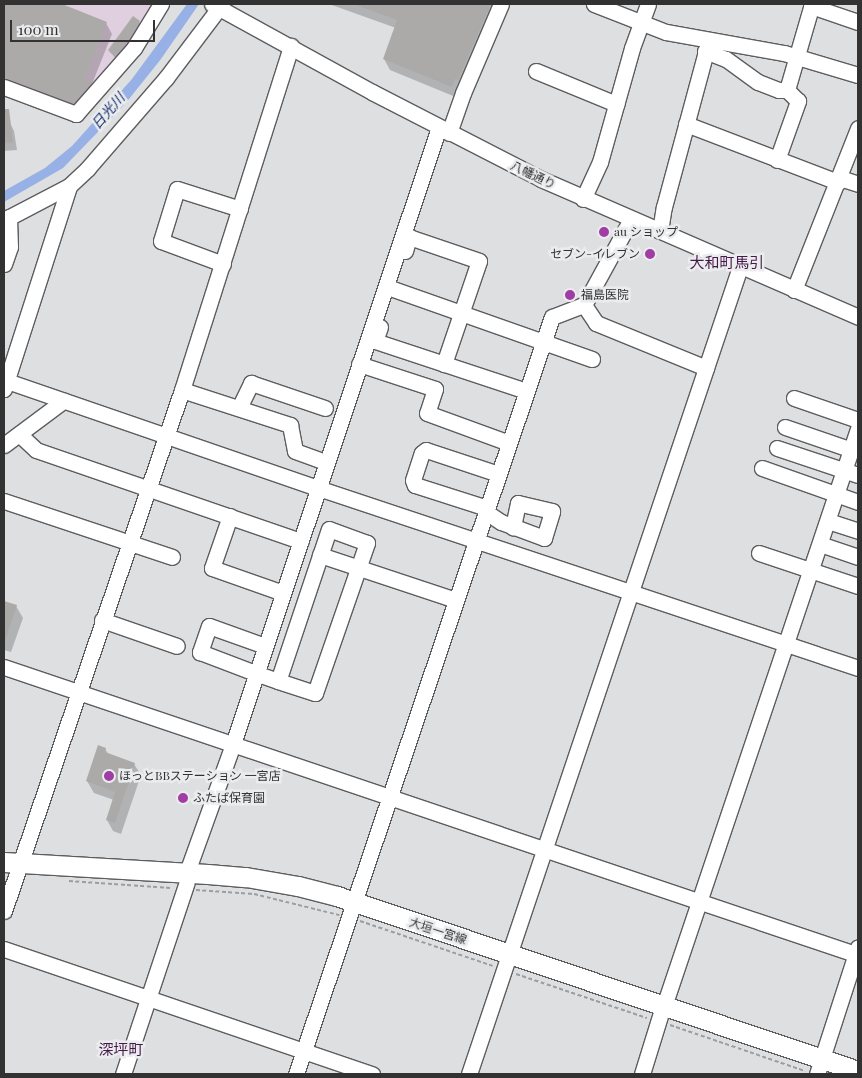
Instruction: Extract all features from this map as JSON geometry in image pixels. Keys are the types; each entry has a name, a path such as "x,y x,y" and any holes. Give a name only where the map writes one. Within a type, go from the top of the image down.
{"main road":[{"name":"大垣一宮線","path":"11,867 241,886 297,896 350,910 661,1014 819,1070 858,1071"}],"street":[{"path":"4,87 76,114 134,48 161,4"},
{"path":"123,1074 255,673 360,364 444,130 463,93 501,4"},
{"path":"594,4 707,46 797,56 858,74"},
{"path":"583,199 600,162 616,104 648,4"},
{"path":"4,264 10,247 6,218 69,186 88,168 166,78 218,5"},
{"name":"八幡通り","path":"218,5 444,130 583,199 858,317"},
{"path":"787,90 812,5 858,22"},
{"path":"4,911 11,867 78,692 166,437 223,264 291,46"},
{"path":"707,46 758,82 779,90 787,90 798,101 777,160"},
{"path":"660,231 707,46"},
{"path":"536,72 616,104"},
{"path":"686,124 777,160 839,180 858,184"},
{"path":"794,290 858,128"},
{"path":"69,186 5,384 64,401 318,488 474,544 533,568"},
{"path":"223,264 161,241 177,189 240,209"},
{"path":"296,1074 552,317 584,305 632,219"},
{"path":"444,364 479,261 410,236 375,341 444,364 526,391"},
{"path":"469,1074 740,267"},
{"path":"393,289 592,359"},
{"path":"584,305 596,323 706,368"},
{"path":"360,364 435,389 427,413 509,443"},
{"path":"239,408 251,383 325,408"},
{"path":"182,390 290,425 295,451 326,462"},
{"path":"794,398 858,420"},
{"path":"4,445 64,401"},
{"path":"785,427 854,449"},
{"path":"642,1074 719,839 828,521 838,494 852,473 858,429"},
{"path":"20,434 36,450 301,541"},
{"path":"777,448 852,473"},
{"path":"498,474 426,450 422,453 413,480 415,484 486,510 501,522 513,527"},
{"path":"762,468 858,502"},
{"path":"4,501 128,544 172,557"},
{"path":"230,516 212,568 283,593"},
{"path":"828,521 858,531"},
{"path":"265,646 209,626 200,652 255,673 315,694 367,544 328,529 278,681"},
{"path":"474,544 631,592 858,668"},
{"path":"820,544 858,557"},
{"path":"759,553 858,586"},
{"path":"320,555 456,600"},
{"path":"102,620 177,646"},
{"path":"4,667 857,952 852,990 819,1070"},
{"path":"4,949 372,1074"}],"path":[{"path":"65,881 186,881 350,910 661,1014 819,1070"}],"shaded area":[{"path":"4,4 157,4 126,50 75,109 4,85"}],"water":[{"name":"日光川","path":"187,4 199,4 161,59 125,104 63,168 4,202 4,191 45,168 72,146 132,79"}],"building":[{"path":"4,4 62,4 107,22 83,81 92,82 73,103 4,78"},
{"path":"354,4 491,4 458,80 455,79 452,87 383,59 397,20"},
{"path":"133,16 140,21 115,56 108,50"},
{"path":"4,109 9,109 13,142 4,143"},
{"path":"4,601 17,605 5,641 4,640"},
{"path":"98,745 106,748 105,752 135,763 115,823 106,820 115,792 86,781"}],"place":[{"name":"au ショップ","path":"604,232"},
{"name":"セブン-イレブン","path":"650,254"},
{"name":"福島医院","path":"570,295"},
{"name":"ほっとBBステーション 一宮店","path":"109,776"},
{"name":"ふたば保育園","path":"183,798"}],"district":[{"name":"大和町馬引","path":"727,263"},
{"name":"深坪町","path":"121,1050"}]}
